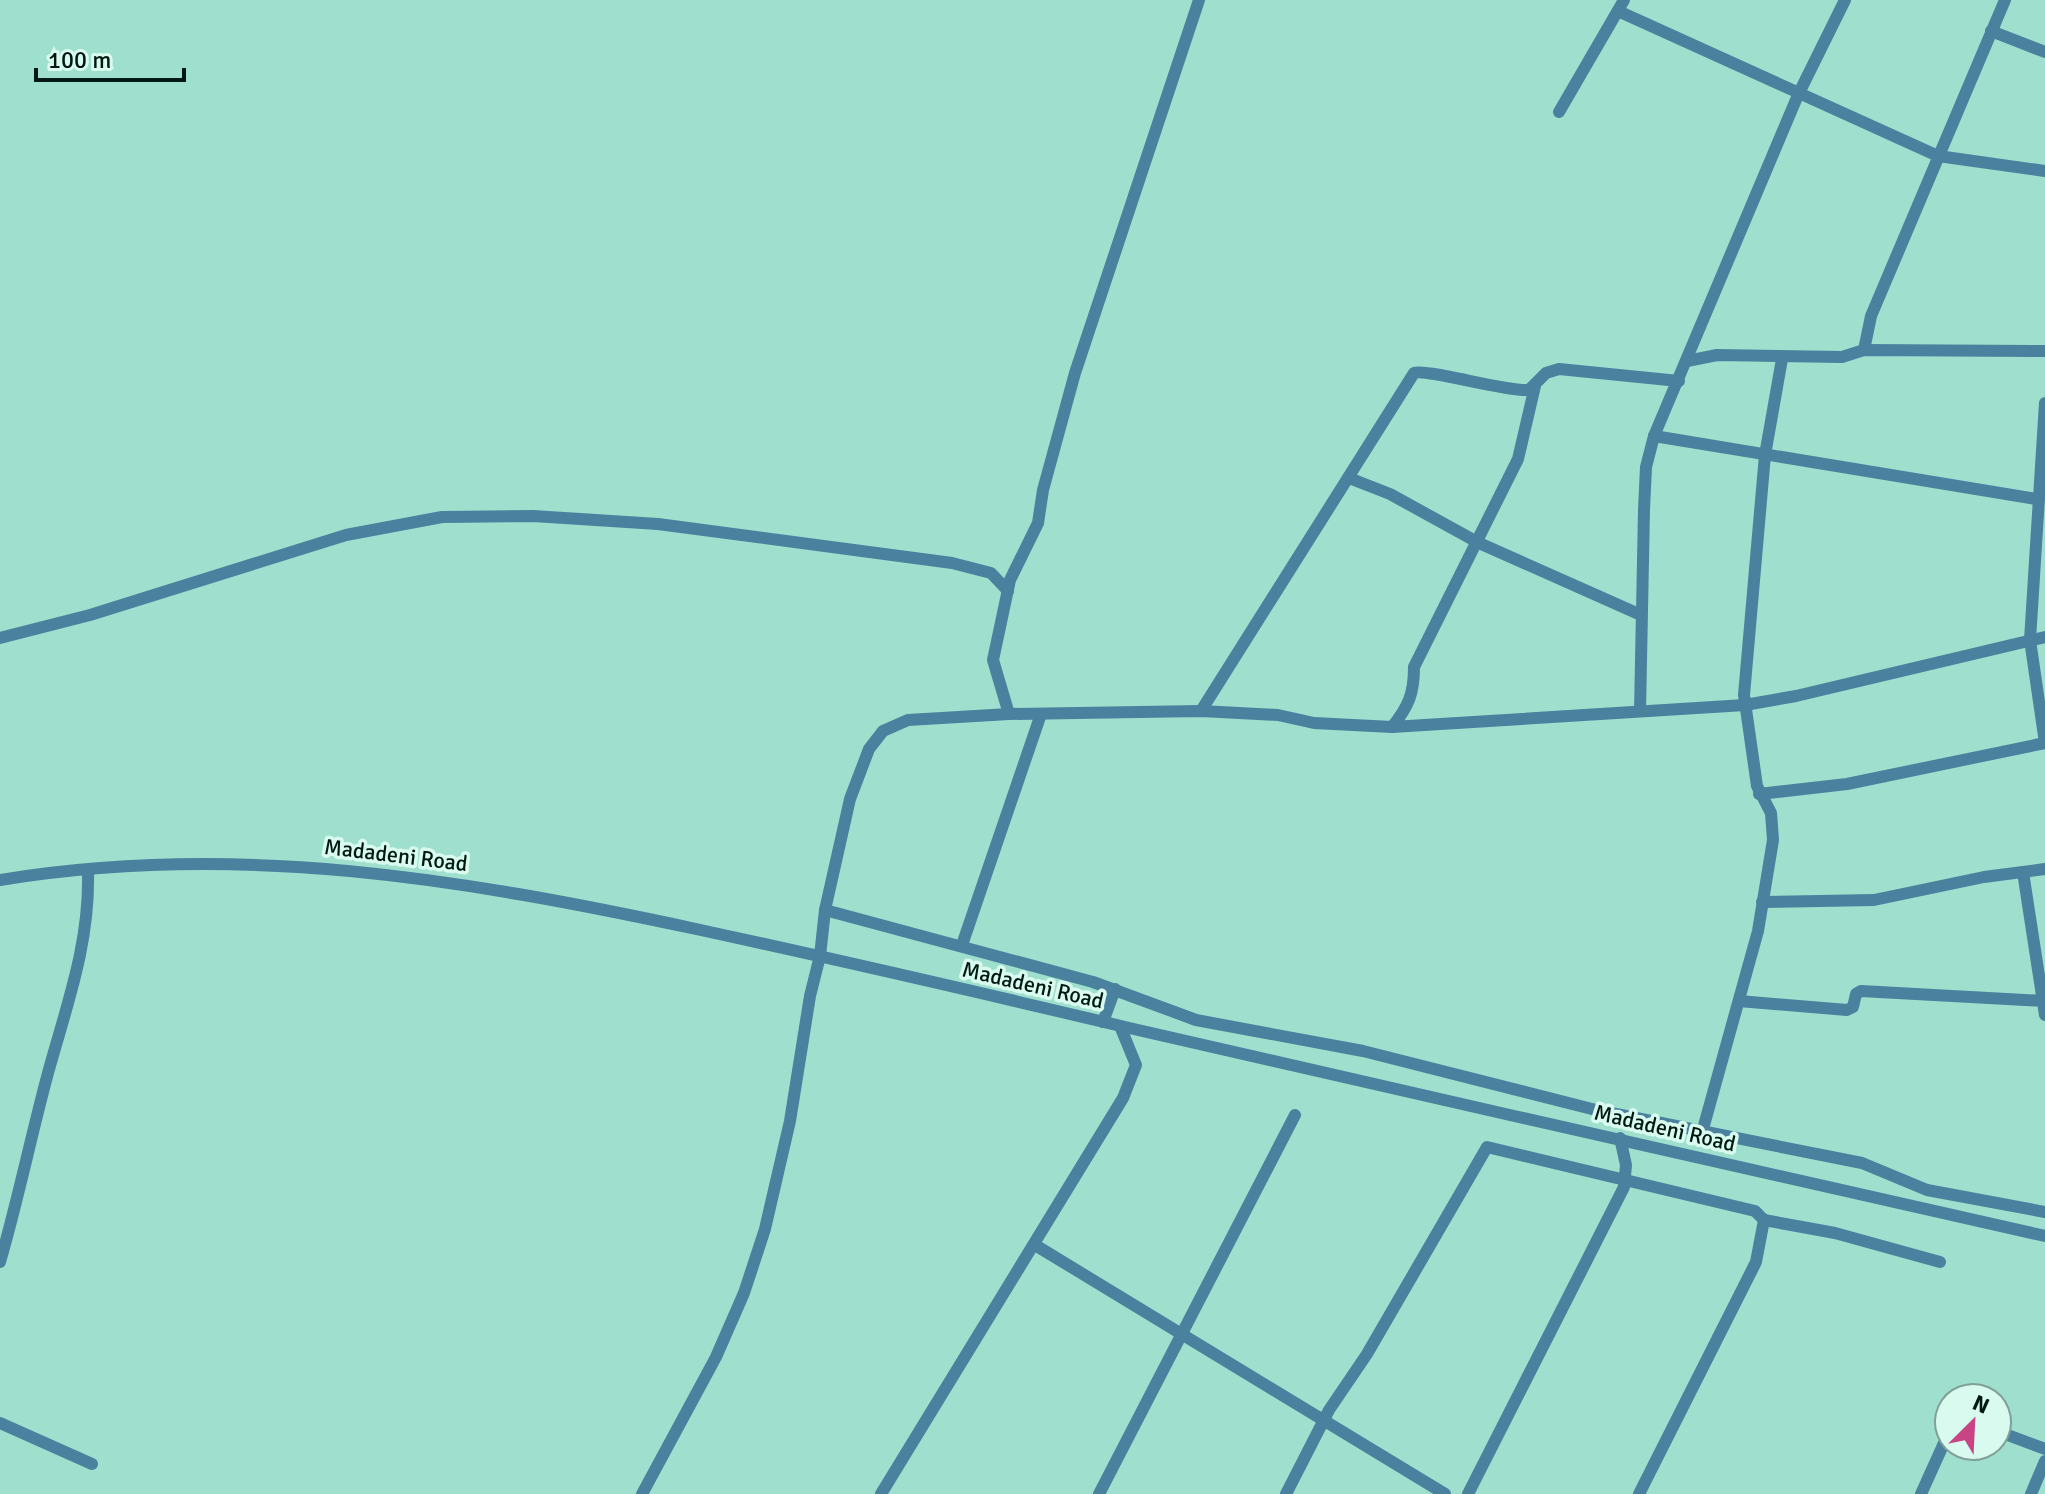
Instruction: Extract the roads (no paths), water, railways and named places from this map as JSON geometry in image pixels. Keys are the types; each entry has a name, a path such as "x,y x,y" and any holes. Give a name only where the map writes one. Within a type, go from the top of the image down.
{"street":[{"path":"1009,714 993,660 1014,567 1038,523 1043,490 1075,373 1199,0"},
{"path":"1640,711 1646,467 1654,436 1798,95 1845,0"},
{"path":"1864,350 1871,316 2005,0"},
{"path":"1559,112 1621,6 1798,95 1938,156 2045,171"},
{"path":"1991,31 2045,52"},
{"path":"1687,361 1717,355 1782,359 1842,357 1864,350 2045,351"},
{"path":"1703,1129 1739,1001 1762,902 1773,823 1759,794 1745,705 1765,455 1782,359"},
{"path":"1392,727 1407,709 1414,692 1414,667 1479,543 1518,459 1535,386 1546,373 1559,369 1679,381"},
{"path":"1201,711 1410,379 1420,370 1458,381 1492,383 1517,390 1535,386"},
{"path":"1759,794 1847,784 2045,743 2030,640 2036,499 2045,403"},
{"path":"1654,436 2036,499"},
{"path":"1349,478 1390,494 1479,543 1641,615"},
{"path":"0,638 82,617 346,535 461,515 658,524 952,563 991,573 1008,591"},
{"path":"642,1494 694,1401 744,1293 765,1229 787,1133 810,996 820,956 825,910 850,799 874,739 883,731 908,720 1009,714 1201,711 1278,715 1314,723 1392,727 1745,705 1796,696 2045,637"},
{"path":"962,945 1041,714"},
{"name":"Madadeni Road","path":"0,880 88,871 231,863 393,873 552,898 820,956 2045,1236"},
{"path":"1762,902 1874,900 2045,869"},
{"path":"0,1262 48,1073 77,978 89,905 88,871"},
{"path":"2023,872 2045,1015"},
{"path":"825,910 1115,989 1170,1013 1196,1020 1390,1057 1596,1110 1862,1163 1927,1190 2045,1212"},
{"path":"1103,1022 1115,989"},
{"path":"1739,1001 1847,1010 1853,1007 1856,994 1861,991 2044,1001"},
{"path":"881,1494 1035,1245 1135,1074 1136,1059 1120,1026"},
{"path":"1099,1494 1295,1115"},
{"path":"1468,1494 1526,1385 1626,1181 1620,1138"},
{"path":"1286,1494 1324,1421 1487,1147 1755,1211 1764,1220 1835,1233 1940,1262"},
{"path":"1639,1494 1756,1262 1764,1220"},
{"path":"1035,1245 1445,1494"},
{"path":"0,1423 92,1464"},
{"path":"2013,1437 2045,1449"},
{"path":"2031,1494 2045,1461"},
{"path":"1921,1494 1935,1462"}]}
